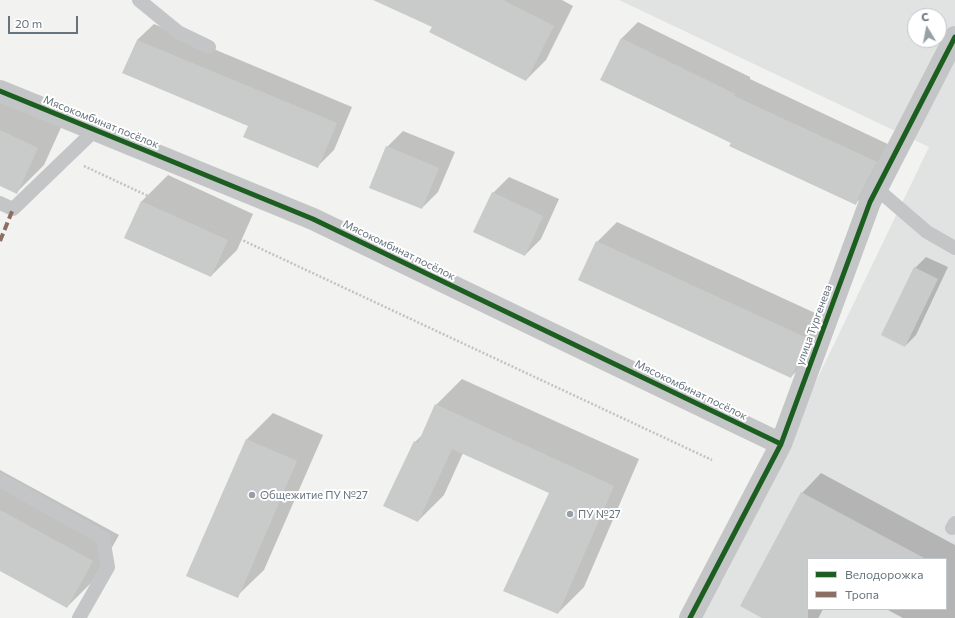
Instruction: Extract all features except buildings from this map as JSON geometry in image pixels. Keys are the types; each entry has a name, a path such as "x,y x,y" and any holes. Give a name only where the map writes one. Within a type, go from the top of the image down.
{"street":[{"name":"улица Тургенева","path":"690,618 781,444 870,202 955,37"},
{"name":"Мясокомбинат посёлок","path":"0,92 312,220 781,444"}],"lane":[{"path":"139,0 178,32 209,47"},
{"path":"0,203 13,209 95,130"},
{"path":"877,189 927,232 955,248"},
{"path":"0,480 103,538 108,567 79,618"}],"path":[{"path":"66,158 712,460"}],"shaded area":[{"path":"619,0 955,0 955,618 702,618 929,147"}],"marked path":[{"path":"0,241 13,209"}],"cycle path":[{"path":"690,618 781,444 870,202 955,37"},
{"path":"0,91 313,219 781,444"}],"place":[{"name":"Общежитие ПУ №27","path":"252,495"},
{"name":"ПУ №27","path":"570,514"}]}
